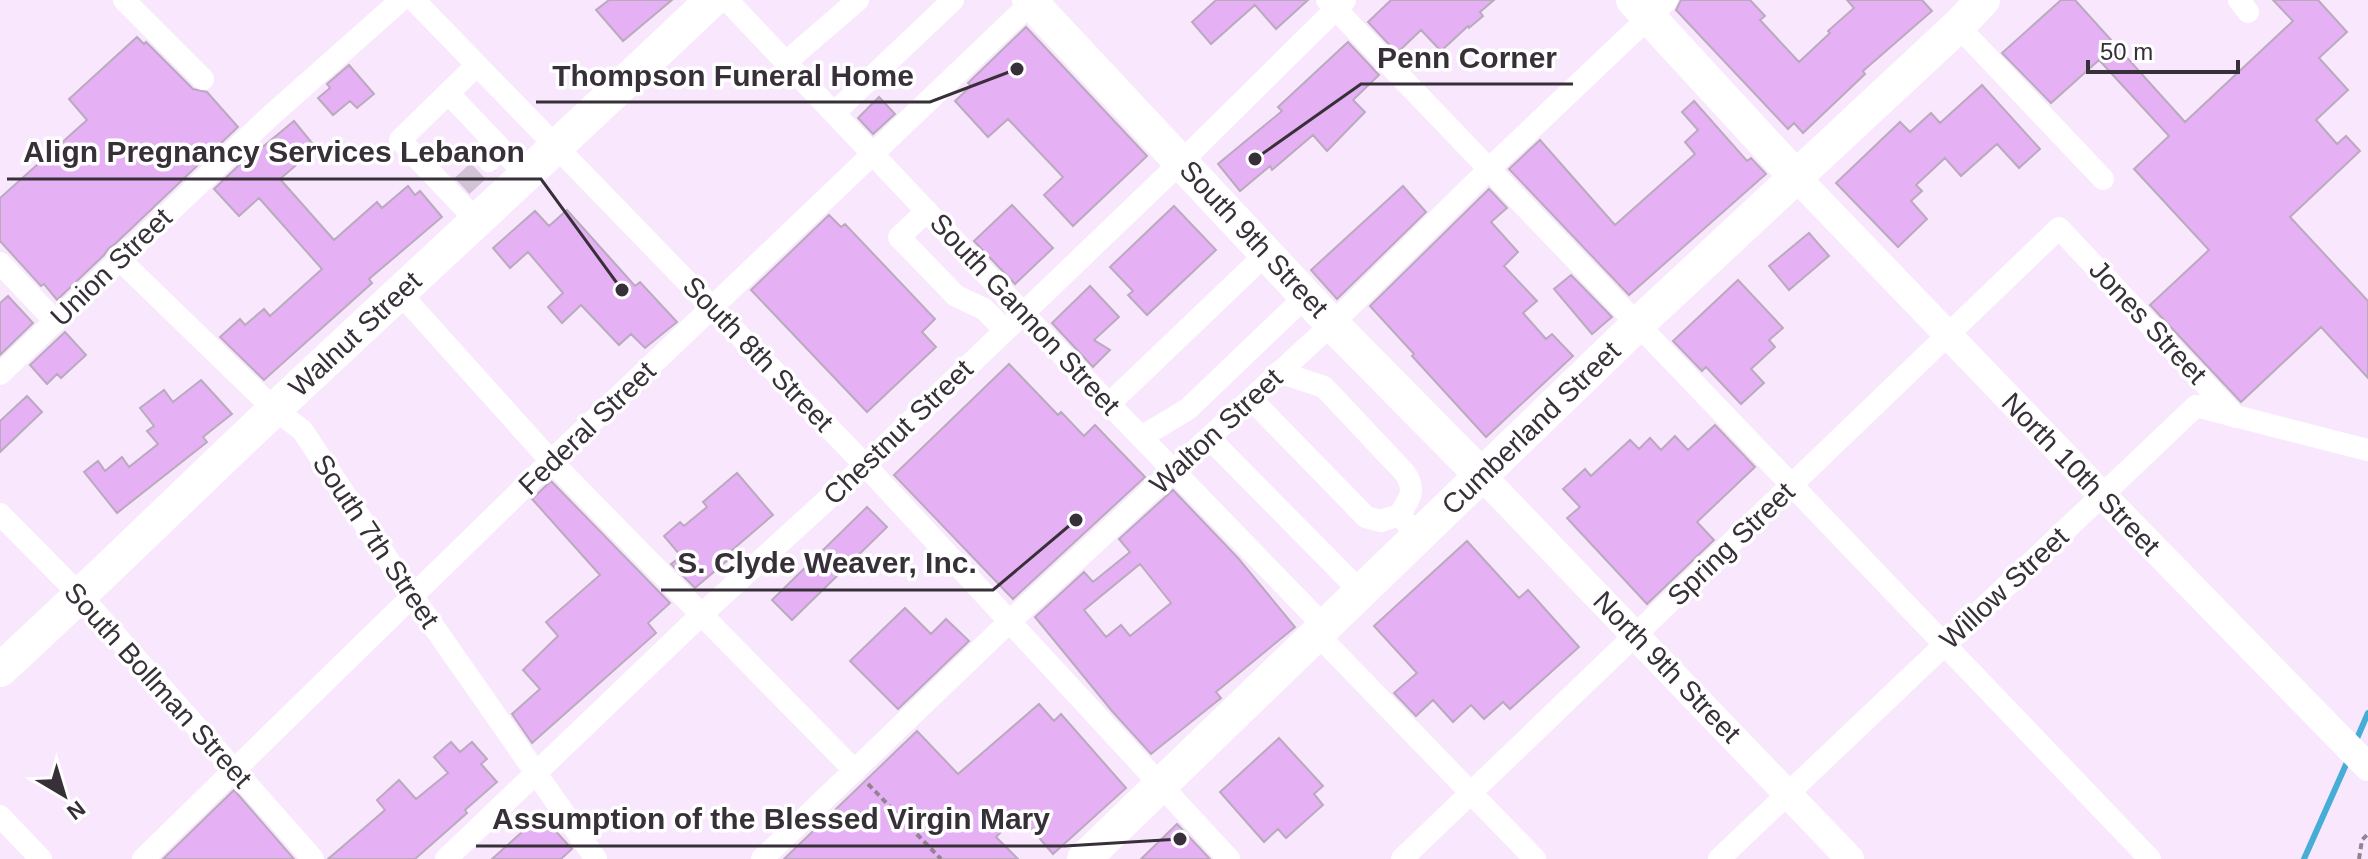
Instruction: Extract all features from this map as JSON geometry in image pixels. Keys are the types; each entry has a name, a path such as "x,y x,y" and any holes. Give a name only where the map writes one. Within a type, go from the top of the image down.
{"highway":[{"name":"Walnut Street","path":"0,670 712,0"},
{"name":"South 9th Street","path":"1032,1 1332,324 1482,476"},
{"path":"1650,6 1797,178"},
{"name":"Cumberland Street","path":"1084,859 1360,591 1409,526 1482,476 1638,324 1797,178 1970,9"}],"main road":[{"name":"North 10th Street","path":"1797,178 2368,767"},
{"name":"North 9th Street","path":"1482,476 1850,859"}],"street":[{"path":"124,0 203,79"},
{"name":"Union Street","path":"0,374 267,119 401,0"},
{"name":"South 8th Street","path":"414,0 865,465 1229,859"},
{"name":"South Gannon Street","path":"727,0 1109,404 1143,436 1535,859"},
{"path":"786,62 858,0"},
{"path":"835,112 953,0"},
{"name":"Federal Street","path":"143,859 551,461 1032,1"},
{"path":"1336,3 2150,859"},
{"name":"Chestnut Street","path":"446,859 701,615 865,465 1182,161 1336,3"},
{"name":"Walton Street","path":"762,859 1009,622 1332,324 1650,6"},
{"path":"1970,9 2103,179"},
{"path":"477,65 400,140 454,185 477,221"},
{"path":"448,93 489,153 527,176"},
{"path":"927,211 899,237 956,296 984,309 1005,330"},
{"name":"Spring Street","path":"1402,859 2059,228"},
{"name":"Jones Street","path":"2059,228 2236,417"},
{"path":"1109,404 1267,253"},
{"name":"South 7th Street","path":"118,258 274,409 302,430 413,597 596,859"},
{"path":"0,263 54,320"},
{"path":"399,292 551,461 855,771"},
{"path":"1143,436 1188,409 1307,295"},
{"path":"1251,399 1366,517 1409,526 1412,490 1411,481 1404,472 1324,387 1279,372"},
{"name":"Willow Street","path":"1719,859 2196,406 2368,450"},
{"path":"1209,438 1360,591"},
{"name":"South Bollman Street","path":"0,514 81,596 313,859"},
{"path":"0,816 41,859"}],"path":[{"path":"855,771 941,859"},
{"path":"2359,859 2362,840 2368,834"}],"building":[{"path":"609,0 672,0 623,41 596,10"},
{"path":"1216,0 1308,0 1276,29 1255,5 1211,44 1192,22"},
{"path":"1391,0 1494,0 1480,12 1483,16 1441,51 1421,30 1397,53 1368,22"},
{"path":"1681,0 1750,0 1765,16 1760,20 1799,62 1854,8 1847,0 1922,0 1932,11 1863,71 1865,74 1803,133 1794,123 1788,129 1676,10"},
{"path":"2061,0 2075,0 2185,122 2293,21 2273,0 2318,0 2347,32 2319,58 2348,90 2316,120 2337,144 2346,136 2360,151 2290,217 2368,301 2368,378 2321,327 2241,402 2150,305 2209,250 2134,169 2169,136 2099,60 2051,103 2002,53"},
{"path":"1026,27 1147,156 1073,226 1044,195 1063,177 1008,119 988,137 955,101 971,86 968,83"},
{"path":"137,37 144,44 146,42 193,89 207,92 238,127 57,300 0,241 0,198 87,120 69,99"},
{"path":"1348,42 1379,75 1353,100 1365,112 1327,151 1313,135 1272,170 1270,166 1240,191 1218,164 1282,111 1278,107"},
{"path":"349,65 374,94 357,108 350,101 333,115 318,98 330,88 327,84"},
{"path":"1982,85 2040,149 2019,168 1997,144 1961,176 1945,158 1916,185 1922,191 1911,201 1927,219 1898,247 1836,183 1900,122 1910,132 1931,113 1940,123"},
{"path":"879,97 895,114 873,134 858,118"},
{"path":"1694,101 1747,161 1751,158 1766,174 1629,295 1509,169 1540,140 1615,225 1695,154 1685,142 1698,130 1682,112"},
{"path":"294,121 316,148 280,179 334,240 377,202 382,208 408,186 415,195 420,191 442,217 369,279 372,283 264,380 220,337 240,319 245,325 264,309 270,316 322,269 259,198 239,216 214,189 257,148 259,150"},
{"path":"1403,186 1426,212 1337,299 1311,270"},
{"path":"1489,189 1507,208 1491,222 1518,252 1504,266 1537,301 1523,313 1546,339 1552,334 1573,356 1486,437 1370,306"},
{"path":"1012,205 1053,248 1015,284 974,241"},
{"path":"1174,206 1216,250 1147,315 1128,295 1133,291 1110,267"},
{"path":"567,210 635,286 640,282 677,322 645,348 631,334 619,345 581,305 562,323 548,307 563,293 528,252 510,268 493,248 535,211 549,226"},
{"path":"829,215 841,227 845,224 935,319 922,332 936,347 867,412 751,290"},
{"path":"1809,233 1829,256 1789,290 1769,266"},
{"path":"1571,275 1612,317 1592,334 1554,289"},
{"path":"1738,280 1783,328 1769,340 1775,347 1751,369 1764,383 1741,404 1706,367 1702,371 1673,341"},
{"path":"1090,286 1119,317 1094,340 1110,350 1093,367 1052,323"},
{"path":"8,296 33,323 0,355 0,303"},
{"path":"65,332 86,355 61,378 57,374 47,384 30,365"},
{"path":"1009,364 1058,415 1061,412 1084,436 1095,425 1145,477 1013,599 894,475"},
{"path":"201,380 232,414 203,437 207,442 117,513 84,472 98,461 105,471 122,457 129,467 158,444 147,431 154,426 140,408 164,390 173,402"},
{"path":"27,396 42,412 0,452 0,421"},
{"path":"1715,425 1755,467 1697,522 1714,540 1647,604 1567,518 1580,507 1563,489 1585,469 1591,476 1630,440 1639,449 1650,438 1661,450 1675,436 1688,450"},
{"path":"737,473 773,515 731,551 735,554 695,588 671,564 681,556 664,536 680,522 684,526 707,507 703,502"},
{"path":"551,481 670,603 648,623 656,633 532,743 512,714 540,689 523,670 558,636 546,622 600,575 532,499"},
{"path":"1173,490 1238,558 1295,627 1216,692 1221,698 1151,754 1035,617 1084,572 1093,582 1130,552 1119,539","holes":["1140,564 1171,603 1130,636 1121,625 1106,637 1084,610"]},
{"path":"867,507 887,527 792,620 772,600"},
{"path":"1467,541 1519,598 1528,590 1579,647 1510,709 1503,702 1484,719 1471,705 1453,722 1433,700 1416,716 1394,693 1417,673 1374,626"},
{"path":"905,608 931,634 946,619 969,641 898,709 850,661"},
{"path":"1039,704 1054,721 1061,714 1126,788 1053,854 1019,814 996,837 1018,859 784,859 917,731 958,774"},
{"path":"1279,738 1323,786 1314,794 1323,805 1286,838 1278,829 1264,842 1220,792"},
{"path":"451,742 460,752 472,742 487,759 481,764 497,782 465,810 467,813 415,859 328,859 385,810 377,800 399,780 416,799 448,773 434,757"},
{"path":"234,790 294,859 163,859"},
{"path":"541,815 572,849 561,859 492,859"},
{"path":"1177,824 1210,859 1141,859"}],"waterway":[{"path":"2355,743 2368,713"},
{"path":"2304,859 2348,760"}],"tunnel":[{"path":"462,186 489,161"}],"place":[{"name":"Thompson Funeral Home","path":"1017,69"},
{"name":"Penn Corner","path":"1255,159"},
{"name":"Align Pregnancy Services Lebanon","path":"622,290"},
{"name":"S. Clyde Weaver, Inc.","path":"1076,520"},
{"name":"Assumption of the Blessed Virgin Mary","path":"1180,839"}]}
